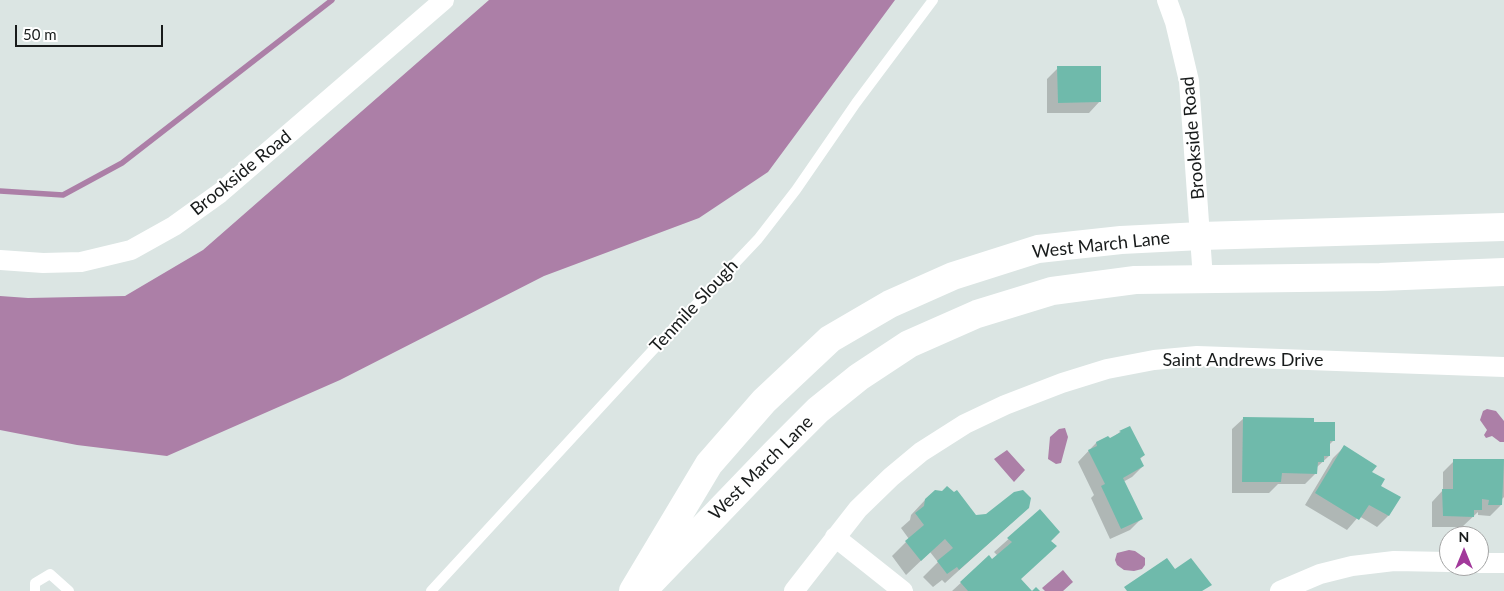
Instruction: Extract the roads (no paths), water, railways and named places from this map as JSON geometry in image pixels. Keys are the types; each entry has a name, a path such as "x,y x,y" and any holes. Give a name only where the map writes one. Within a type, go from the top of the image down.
{"street":[{"name":"Brookside Road","path":"0,260 81,262 131,250 174,226 220,193 444,0"},
{"name":"Brookside Road","path":"1167,0 1175,22 1189,81 1203,278"},
{"name":"West March Lane","path":"632,591 709,464 764,400 830,339 890,304 953,276 1038,250 1121,240 1504,227"},
{"name":"West March Lane","path":"643,591 732,496 818,410 859,377 908,344 977,314 1052,291 1135,280 1380,277 1504,272"},
{"name":"Saint Andrews Drive","path":"794,591 858,509 891,477 922,452 965,424 1005,405 1062,383 1107,369 1154,360 1197,356 1504,368"},
{"path":"835,537 903,591"},
{"path":"1280,591 1320,574 1352,566 1394,561 1439,562"},
{"path":"1489,563 1504,563"}],"lane":[{"name":"Tenmile Slough","path":"431,591 758,239 796,190 856,103 933,0"},
{"path":"35,591 35,583 50,574 69,591"}],"waterway":[{"path":"0,191 63,195 122,163 332,0"}]}
